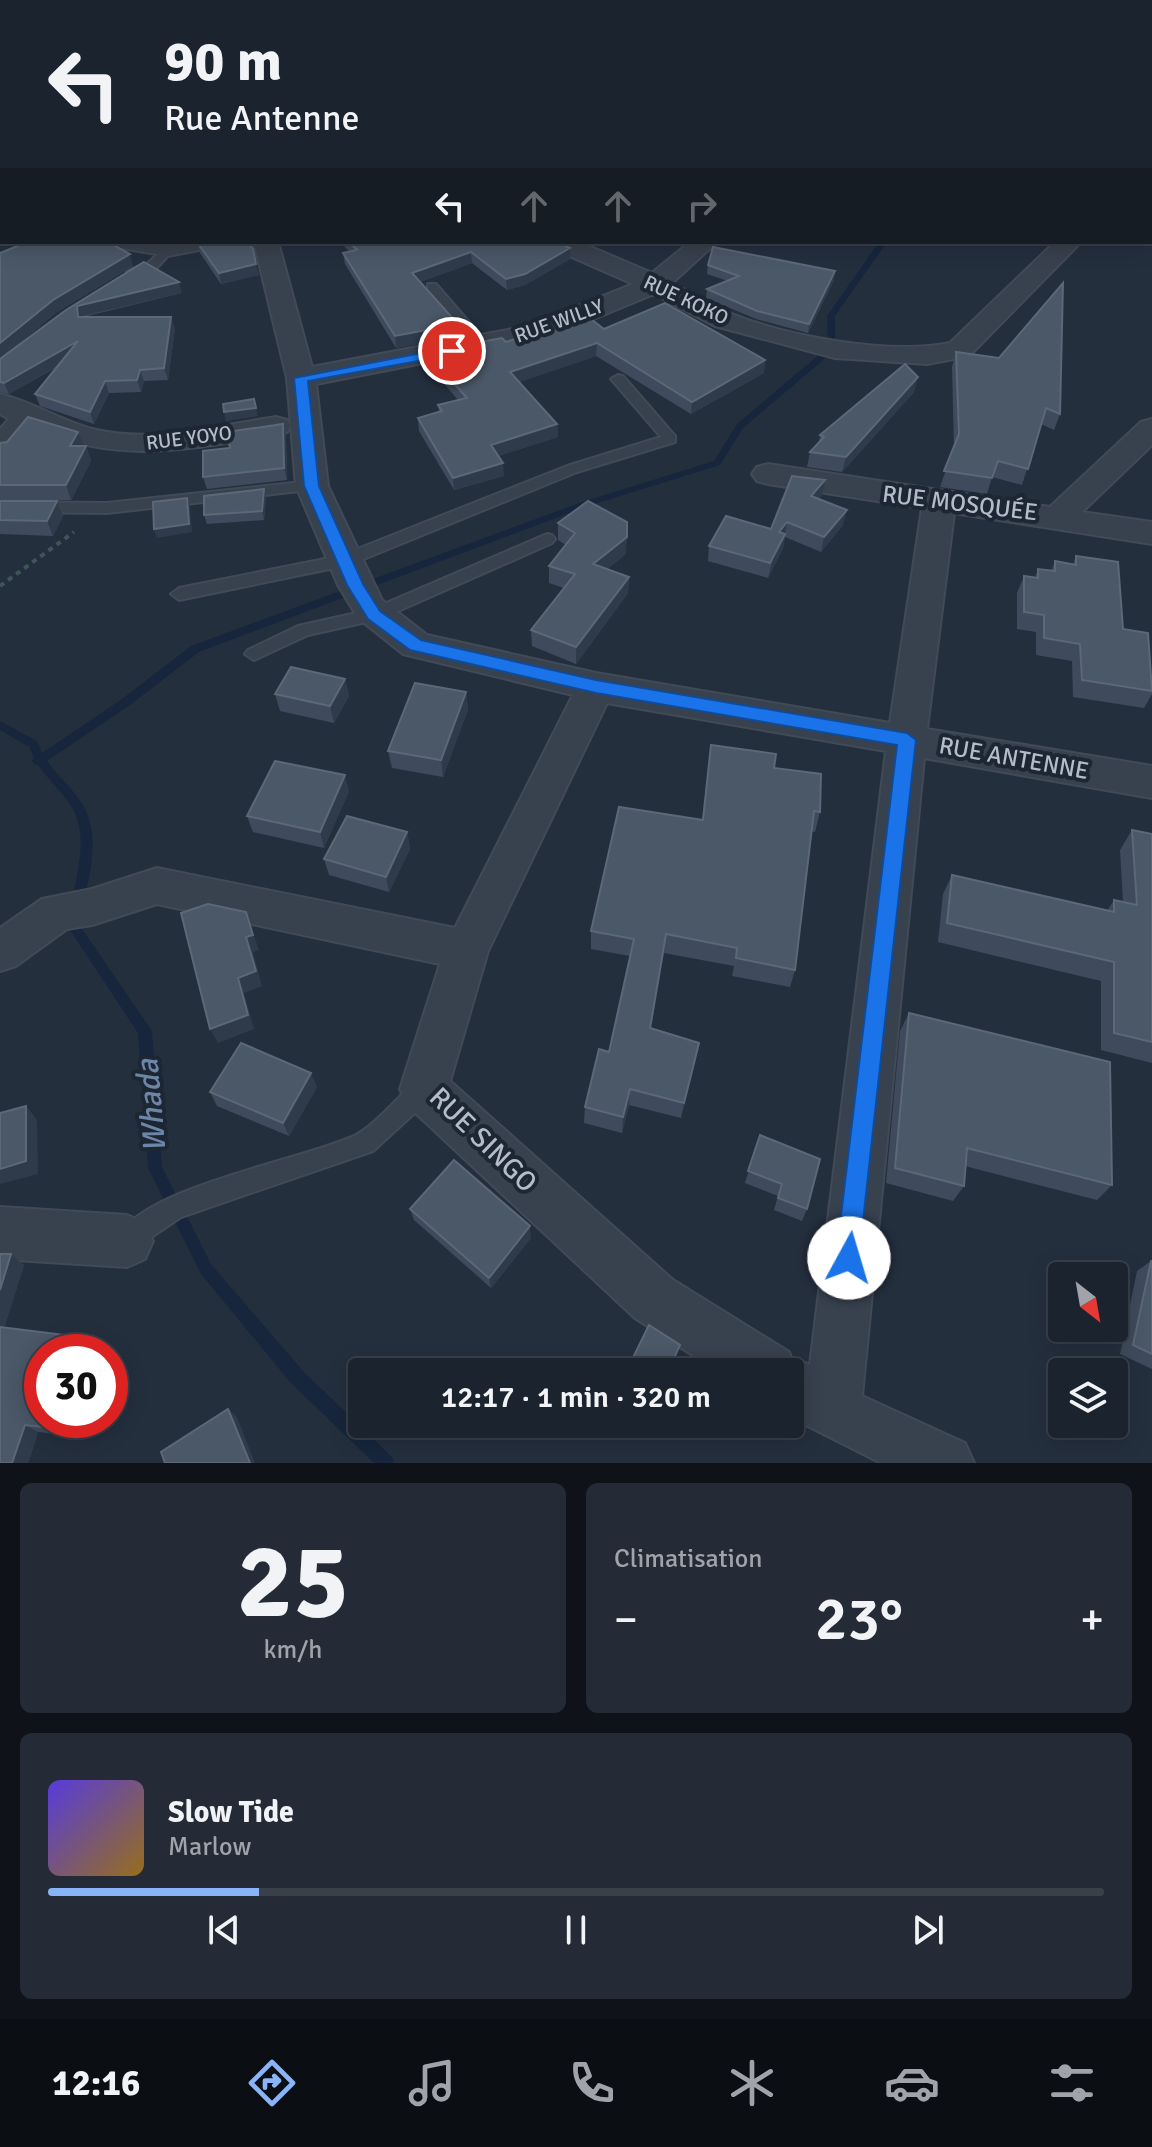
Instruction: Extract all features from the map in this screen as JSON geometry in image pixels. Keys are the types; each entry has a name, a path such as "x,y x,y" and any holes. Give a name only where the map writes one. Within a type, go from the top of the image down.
{"street":[{"path":"137,244 168,249 194,244"},
{"path":"267,244 301,378 312,486 360,592"},
{"name":"RUE KOKO","path":"563,244 655,284 724,320 832,349 927,356 959,350 1067,244"},
{"name":"RUE WILLY","path":"301,378 482,346 535,333 655,284 703,244"},
{"name":"RUE YOYO","path":"0,447 13,410 114,442 140,445 307,422"},
{"path":"1059,516 1152,428"},
{"name":"RUE MOSQUÉE","path":"768,474 939,502 1059,516 1152,533"},
{"path":"939,502 811,1398 945,1463"},
{"name":"RUE ANTENNE","path":"360,592 416,645 596,687 1152,782"},
{"name":"RUE SINGO","path":"596,687 466,950 424,1089 654,1299 747,1358"},
{"path":"0,952 75,909 157,886 466,950"},
{"path":"0,1233 127,1241"}],"lane":[{"path":"115,283 151,267 168,249"},
{"path":"432,287 482,346"},
{"path":"254,654 304,630 360,592 572,469 670,439 618,379"},
{"path":"0,507 107,508 312,486"},
{"path":"179,594 360,592 547,539"},
{"path":"127,1241 174,1207 365,1143 424,1089"}],"path":[{"path":"0,586 107,508"}],"building":[{"path":"22,244 112,244 130,254 53,300 0,343 0,253"},
{"path":"198,244 249,244 256,264 219,273"},
{"path":"351,244 561,244 570,248 525,274 506,279 471,252 412,273 458,324 395,336 343,253 357,250"},
{"path":"713,247 835,271 809,324 757,311 707,289 739,276 708,265"},
{"path":"144,262 179,282 77,306 78,317 171,317 164,368 140,370 137,380 105,381 90,412 35,394 78,341 4,383 0,382 0,359 66,310"},
{"path":"1063,283 1060,414 1046,408 1028,469 998,461 992,478 944,471 959,434 956,352 999,358"},
{"path":"665,303 765,360 692,402 597,343 510,372 557,424 491,445 503,463 453,478 418,418 442,411 438,405 467,398 426,352 502,338 506,342 587,316 604,329"},
{"path":"905,364 918,377 846,457 810,452 824,437 820,435"},
{"path":"254,399 256,408 224,412 223,404"},
{"path":"28,417 78,432 70,446 86,446 66,485 0,485 0,443 7,442"},
{"path":"283,424 284,468 203,477 203,451 230,448 227,432"},
{"path":"792,476 825,480 811,496 847,510 824,537 787,522 779,532 785,534 770,563 709,546 726,516 771,529"},
{"path":"264,489 262,511 204,515 204,496"},
{"path":"187,498 189,524 154,529 153,502"},
{"path":"0,501 57,501 47,521 0,520"},
{"path":"588,501 627,522 627,537 593,564 629,577 576,647 531,630 575,574 549,566 575,533 558,523"},
{"path":"1076,556 1118,562 1123,629 1148,633 1152,691 1082,680 1080,644 1044,638 1044,615 1024,612 1024,576 1038,578 1038,569 1055,571 1055,561 1076,565"},
{"path":"291,667 345,679 330,706 275,694"},
{"path":"415,683 466,692 441,760 388,751"},
{"path":"711,745 776,754 774,768 821,774 820,812 814,811 795,970 736,958 737,948 666,934 650,1028 699,1043 684,1103 630,1089 623,1117 585,1107 599,1049 609,1052 634,939 591,931 619,807 703,820"},
{"path":"275,761 345,775 320,832 247,816"},
{"path":"347,816 407,832 386,877 324,859"},
{"path":"1132,830 1152,834 1152,1042 1114,1033 1114,962 947,923 952,875 1114,912 1114,900 1137,905"},
{"path":"208,904 246,912 253,935 246,937 256,971 238,978 248,1015 210,1029 181,913"},
{"path":"909,1013 1110,1062 1112,1185 967,1148 964,1186 895,1168"},
{"path":"241,1043 311,1073 283,1123 210,1092"},
{"path":"26,1106 26,1161 0,1169 0,1113"},
{"path":"760,1135 820,1159 807,1209 778,1198 782,1184 748,1171"},
{"path":"454,1160 530,1226 489,1278 410,1209"},
{"path":"0,1254 11,1254 0,1290"},
{"path":"1152,1261 1152,1354 1133,1345"},
{"path":"649,1325 680,1345 674,1358 633,1358"},
{"path":"0,1327 57,1334 24,1334 24,1428 12,1463 0,1463"},
{"path":"228,1409 250,1463 165,1463 161,1452"}],"waterway":[{"path":"40,760 126,702 195,649 585,504 717,463 740,426 832,348 831,316 882,244"},
{"name":"Whada","path":"0,725 33,744 40,760"},
{"name":"Whada","path":"40,760 73,800 85,830 86,856 72,924 145,1031 155,1168 206,1269 296,1376 386,1463"}],"route":[{"path":"452,351 301,378 312,486 343,561 374,615 416,645 596,687 907,740 849,1258"}]}
